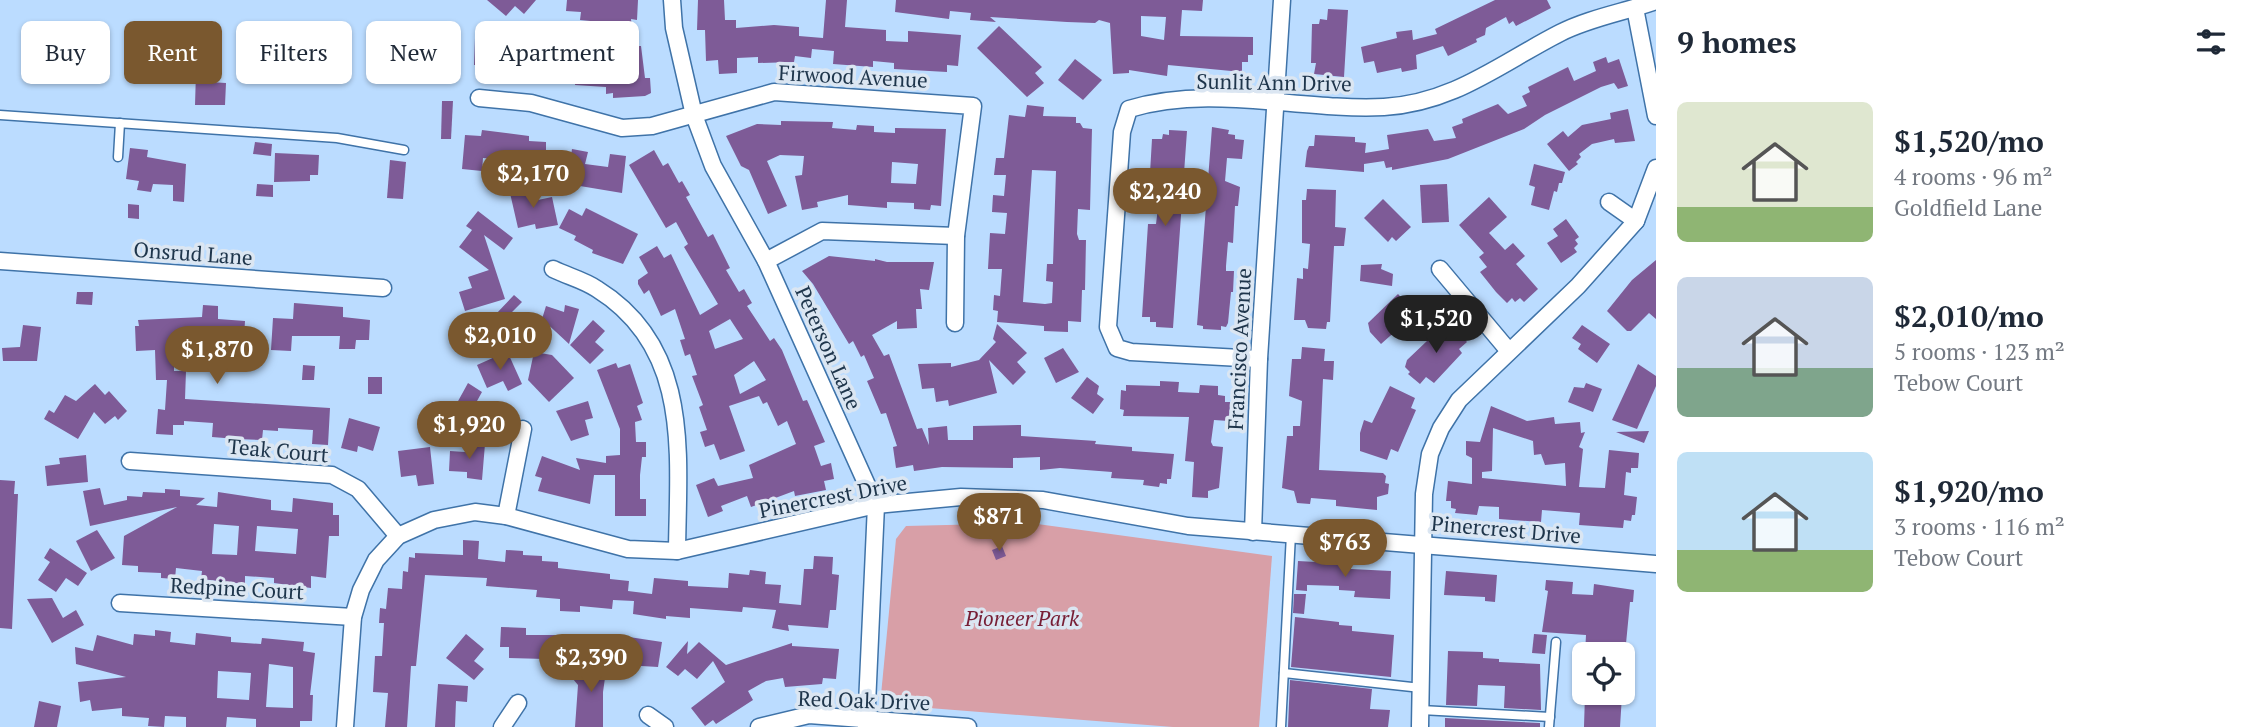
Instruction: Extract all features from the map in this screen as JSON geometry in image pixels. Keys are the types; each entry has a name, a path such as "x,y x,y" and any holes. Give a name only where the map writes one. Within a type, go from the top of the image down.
{"street":[{"name":"Peterson Lane","path":"672,0 674,28 694,115 713,166 766,261 876,505 867,723"},
{"name":"Francisco Avenue","path":"1253,532 1259,359 1282,0"},
{"name":"Sunlit Ann Drive","path":"1259,359 1132,352 1117,348 1108,327 1122,132 1129,109 1211,99 1386,107 1442,95 1486,78 1562,32 1656,1"},
{"path":"1635,8 1656,116"},
{"name":"Firwood Avenue","path":"479,98 531,103 622,128 652,126 774,92 973,106 956,236 955,323"},
{"path":"1421,719 1424,494 1430,454 1437,437 1459,400 1508,350 1578,286 1636,221 1656,168"},
{"path":"1609,202 1636,221"},
{"path":"766,261 822,231 956,236"},
{"name":"Onsrud Lane","path":"0,261 383,288"},
{"path":"553,270 596,288 625,310 649,337 666,372 678,429 677,551"},
{"path":"1440,270 1508,350"},
{"path":"506,516 523,429"},
{"name":"Teak Court","path":"130,461 332,475 358,489 398,536"},
{"name":"Pinercrest Drive","path":"345,727 353,617 360,590 376,560 398,536 434,520 475,512 506,516 628,549 677,551 876,505 961,498 1043,500 1188,526 1656,564"},
{"name":"Redpine Court","path":"120,603 353,617"},
{"path":"502,727 518,703"},
{"path":"648,715 665,727"},
{"name":"Red Oak Drive","path":"759,727 787,718 809,715 867,723 968,727"}],"lane":[{"path":"0,115 337,138 404,150"},
{"path":"118,157 120,123"},
{"path":"1281,727 1291,534"},
{"path":"1549,727 1556,642"},
{"path":"1284,673 1421,688"},
{"path":"1421,719 1550,717"}],"green space":[{"name":"Pioneer Park","path":"1030,523 1272,556 1259,727 1173,727 891,705 881,695 896,539 906,526"}],"building":[{"path":"487,0 536,0 524,14 515,6 506,16"},
{"path":"567,0 638,0 637,20 631,21 580,20 581,12 566,11"},
{"path":"698,0 724,0 725,20 736,20 736,28 774,25 799,27 799,36 823,38 826,0 847,0 845,27 886,30 886,41 908,42 908,31 961,35 958,66 947,65 947,72 894,69 894,63 873,61 873,67 833,64 834,51 812,49 811,58 795,56 794,62 758,63 758,57 737,58 737,73 719,74 718,60 706,61 705,30 697,30"},
{"path":"896,0 1203,0 1202,11 1182,10 1180,36 1253,37 1253,55 1248,55 1248,62 1242,62 1242,72 1168,65 1167,76 1129,70 1129,73 1113,74 1110,23 1099,20 1095,23 990,17 996,22 970,20 971,13 950,11 949,19 895,12","holes":["1141,16 1166,17 1164,40 1141,36"]},
{"path":"1495,0 1547,0 1551,8 1516,26 1513,21 1509,24 1506,17 1486,28 1485,35 1476,39 1477,42 1448,56 1443,46 1416,55 1417,69 1402,72 1401,68 1377,73 1374,61 1364,63 1361,47 1397,38 1396,32 1412,30 1413,40 1437,34 1435,29"},
{"path":"1328,9 1348,10 1344,77 1314,74 1316,63 1311,63 1312,24 1319,24 1320,19 1327,20"},
{"path":"999,26 1042,67 1035,73 1044,83 1027,97 977,48"},
{"path":"641,46 645,78 650,78 651,93 645,96 613,98 613,93 606,94 606,87 575,85 639,84"},
{"path":"1606,57 1608,63 1619,59 1628,86 1618,89 1614,83 1601,87 1545,115 1524,129 1448,159 1392,170 1392,167 1386,168 1384,161 1364,164 1364,172 1305,167 1307,151 1309,146 1314,146 1315,135 1355,137 1355,142 1366,143 1365,153 1389,149 1387,135 1428,129 1434,141 1456,138 1452,127 1463,123 1462,119 1498,104 1508,114 1527,106 1522,96 1530,92 1528,87 1568,67 1574,81 1596,71 1593,62"},
{"path":"1075,59 1102,80 1083,100 1058,80"},
{"path":"226,83 225,105 195,105 196,84"},
{"path":"442,101 453,101 451,139 441,139"},
{"path":"1027,105 1044,107 1043,116 1076,117 1076,123 1080,123 1083,128 1092,129 1090,210 1078,209 1077,234 1079,240 1086,240 1085,290 1082,290 1081,322 1068,321 1068,332 1044,331 1044,326 997,322 998,311 993,310 994,295 1000,296 1002,269 988,269 990,233 1005,234 1007,213 992,212 993,195 1004,196 1006,175 994,175 996,158 1004,158 1009,115 1025,117","holes":["1032,170 1056,171 1053,264 1047,264 1046,281 1053,282 1052,303 1023,302"]},
{"path":"1628,109 1635,141 1615,143 1614,139 1592,144 1579,154 1581,157 1576,162 1578,164 1569,171 1547,144 1563,131 1568,137 1582,125 1611,119 1610,113"},
{"path":"781,121 833,122 832,128 856,130 857,125 874,126 874,132 895,133 895,128 946,129 941,206 931,205 930,210 914,209 914,203 887,202 887,208 848,205 848,195 817,202 818,207 802,210 795,176 802,175 804,156 780,155 767,161 787,206 768,214 749,170 741,166 726,136 757,124 781,125","holes":["892,162 918,164 916,184 891,183"]},
{"path":"1212,127 1229,130 1228,134 1235,135 1235,139 1244,140 1242,159 1227,158 1225,181 1240,187 1238,206 1235,206 1233,243 1228,242 1226,266 1226,271 1234,271 1233,292 1228,323 1226,327 1221,326 1221,330 1203,329 1203,326 1197,325"},
{"path":"482,130 529,136 529,141 546,142 546,150 571,155 572,149 588,152 585,164 608,167 610,154 626,156 622,193 562,183 564,177 524,174 525,162 483,158 482,171 462,169 465,135 481,136"},
{"path":"1169,130 1187,131 1173,328 1156,327 1156,322 1150,322 1150,317 1142,317 1148,224 1156,224 1159,200 1158,196 1153,196 1153,190 1149,190 1152,139 1162,139 1163,134 1169,135"},
{"path":"255,142 272,144 271,156 253,154"},
{"path":"130,148 148,150 147,157 186,164 184,202 173,201 173,185 153,184 151,192 137,190 139,181 126,179"},
{"path":"654,150 663,166 668,163 679,183 682,181 690,195 686,197 708,237 713,234 730,268 726,270 739,292 744,289 752,303 747,306 770,341 774,338 782,350 803,401 807,400 825,442 814,446 821,466 831,463 834,479 824,481 826,490 795,496 794,491 751,507 747,496 721,506 723,511 708,517 696,485 714,478 718,486 753,478 749,465 796,444 787,421 778,426 767,402 763,404 759,396 729,406 745,451 720,460 714,444 705,447 700,432 707,430 699,407 703,405 692,376 697,375 690,354 685,356 680,340 685,339 675,309 661,316 649,290 644,294 638,280 648,273 639,257 657,246 664,258 671,254 700,315 718,304 684,247 688,244 676,222 666,228 629,165","holes":["730,319 743,339 715,349 709,331","754,361 766,380 740,394 734,375"]},
{"path":"275,153 319,155 318,175 310,175 310,181 274,182"},
{"path":"390,160 406,162 403,199 387,198"},
{"path":"1534,164 1565,172 1557,192 1554,191 1549,210 1531,205 1535,187 1529,185"},
{"path":"257,184 273,185 273,197 256,196"},
{"path":"1447,184 1449,222 1422,223 1420,185"},
{"path":"530,189 533,201 552,197 558,225 536,229 535,224 518,228 510,193"},
{"path":"1307,189 1336,190 1335,227 1346,228 1344,246 1334,246 1330,322 1327,322 1326,329 1308,328 1305,320 1294,320 1297,278 1303,279 1303,268 1308,269 1310,244 1302,243 1302,200 1306,200"},
{"path":"1489,197 1507,217 1489,233 1505,250 1513,243 1525,256 1516,264 1538,289 1524,302 1520,298 1515,302 1512,298 1507,303 1496,292 1480,272 1487,267 1479,257 1484,253 1459,225"},
{"path":"1383,199 1411,227 1396,241 1392,237 1388,242 1364,218"},
{"path":"128,204 139,205 139,219 128,218"},
{"path":"586,208 638,234 623,264 592,253 593,250 574,240 576,236 559,228 569,209 582,216"},
{"path":"478,211 513,238 504,250 484,235 505,299 465,311 459,292 472,288 468,277 489,270 459,247 472,230 466,226"},
{"path":"1566,219 1579,237 1575,240 1578,244 1574,248 1577,252 1561,263 1547,243 1558,236 1553,229"},
{"path":"829,256 887,262 934,262 929,290 920,289 922,309 916,309 917,328 897,329 897,321 872,335 884,356 889,354 917,429 922,428 929,445 928,428 947,426 948,440 973,440 973,426 1021,425 1021,436 1096,441 1095,444 1132,447 1132,451 1174,454 1171,479 1167,479 1167,484 1160,483 1159,487 1143,485 1144,480 1111,478 1112,472 1060,468 1040,470 1040,457 1013,458 1013,468 942,467 914,471 913,465 896,468 893,447 897,446 886,413 881,414 867,381 874,378 864,355 861,357 853,341 849,344 813,284 802,271"},
{"path":"1656,260 1656,319 1649,313 1631,331 1627,331 1607,311 1632,280"},
{"path":"1382,264 1381,269 1393,274 1392,286 1360,281 1361,265"},
{"path":"77,292 93,292 92,305 76,304"},
{"path":"1398,294 1416,313 1381,344 1370,332 1368,323"},
{"path":"514,295 522,302 511,313 533,335 527,341 496,314"},
{"path":"294,303 343,307 343,317 370,320 369,340 356,340 355,349 339,349 340,336 292,336 291,351 271,350 273,318 293,319"},
{"path":"203,305 218,306 218,319 245,321 244,338 189,335 189,345 174,346 174,371 186,371 185,399 330,408 328,445 312,444 313,430 278,428 278,431 263,430 262,440 237,439 212,437 213,423 184,421 184,425 173,425 173,435 156,434 158,409 165,410 167,380 156,380 155,350 136,351 135,326 139,326 138,320 202,317"},
{"path":"565,305 579,309 569,344 542,319 546,306 564,312"},
{"path":"593,320 605,331 595,342 604,350 590,364 570,345"},
{"path":"1448,321 1467,342 1459,349 1462,353 1434,383 1426,377 1420,384 1408,374 1410,372 1405,367 1407,360"},
{"path":"997,324 1027,353 1017,362 1026,372 1013,385 989,360 997,393 949,406 948,400 936,402 934,388 922,389 918,364 951,363 951,367 979,360 996,342 993,339"},
{"path":"23,325 41,327 37,361 3,361 2,348 20,347"},
{"path":"1582,325 1610,344 1597,363 1578,349 1581,344 1572,338"},
{"path":"1302,347 1325,349 1324,361 1334,361 1333,380 1323,379 1319,470 1383,473 1386,476 1385,483 1389,484 1388,494 1377,497 1377,510 1336,506 1336,500 1311,498 1310,504 1297,503 1294,491 1282,488 1287,436 1293,436 1293,426 1300,426 1302,401 1289,396 1292,359 1301,359"},
{"path":"1063,348 1079,372 1056,383 1044,358"},
{"path":"534,352 552,355 574,378 549,402 528,380"},
{"path":"508,353 522,384 508,391 503,381 487,388 477,365"},
{"path":"616,363 618,368 630,364 643,403 637,406 642,420 635,422 636,442 646,442 646,457 642,457 640,475 640,499 646,499 646,516 615,516 615,475 594,475 590,504 538,491 542,478 535,476 542,456 580,470 576,458 606,463 606,456 620,455 620,429 597,370"},
{"path":"1638,364 1656,376 1656,386 1637,429 1612,420"},
{"path":"303,365 315,366 314,380 302,380"},
{"path":"368,377 382,377 382,394 368,394"},
{"path":"1087,377 1099,386 1097,394 1104,399 1093,414 1071,398"},
{"path":"1160,381 1179,382 1178,392 1199,393 1200,385 1218,386 1218,395 1225,396 1225,402 1230,402 1229,421 1214,420 1211,442 1213,446 1223,447 1219,488 1208,491 1208,498 1192,497 1194,462 1185,461 1189,417 1123,416 1124,410 1120,409 1121,390 1126,391 1126,385 1160,386"},
{"path":"468,383 482,392 477,401 484,410 474,427 431,402 457,403"},
{"path":"1586,383 1602,389 1593,412 1568,402 1574,387 1584,388"},
{"path":"95,384 105,395 109,391 127,411 118,420 115,416 105,424 94,412 78,439 44,419 49,410 54,413 65,395 76,401"},
{"path":"1390,386 1415,398 1411,408 1416,410 1398,452 1391,449 1387,460 1360,451 1360,433 1364,420 1372,423"},
{"path":"588,401 593,418 585,420 589,435 571,441 556,411"},
{"path":"1491,406 1527,421 1554,417 1555,424 1580,422 1581,433 1585,432 1579,447 1583,449 1579,487 1605,488 1609,450 1639,453 1638,468 1631,468 1631,473 1626,472 1624,495 1637,497 1635,515 1632,515 1631,521 1624,520 1623,528 1579,525 1580,513 1542,510 1541,522 1499,519 1499,507 1479,506 1477,515 1455,513 1456,509 1451,508 1451,501 1446,501 1448,481 1472,484 1472,458 1466,455 1466,441 1480,442","holes":["1493,428 1533,441 1534,455 1541,454 1545,465 1565,463 1566,486 1482,478 1482,472 1492,471"]},
{"path":"349,418 380,427 373,451 358,446 357,452 341,448"},
{"path":"1649,431 1644,443 1616,432"},
{"path":"465,442 485,444 482,480 467,478 467,472 449,471 450,451 465,452"},
{"path":"430,447 434,484 418,486 416,475 401,477 398,451"},
{"path":"86,455 88,482 47,486 45,466 60,464 59,458"},
{"path":"0,480 15,481 14,494 18,494 12,629 0,628"},
{"path":"100,488 104,505 127,500 127,496 142,497 143,492 165,493 165,489 180,490 180,496 205,498 196,505 217,507 218,492 271,500 271,510 292,512 293,498 333,503 333,515 339,515 339,536 329,536 326,578 311,576 311,588 274,583 274,578 245,576 245,584 201,579 202,571 176,568 175,579 161,578 161,573 138,572 138,566 122,565 124,536 177,507 90,526 83,491","holes":["214,524 239,526 237,555 212,554","257,526 298,529 296,554 255,551"]},
{"path":"97,530 115,558 91,571 76,541"},
{"path":"463,540 479,541 478,559 505,562 506,550 523,551 523,555 542,556 542,561 558,562 558,568 610,574 610,579 629,581 628,591 652,594 654,578 688,581 688,586 728,588 729,573 749,575 750,570 766,572 765,584 781,585 779,603 801,605 804,569 813,569 814,556 833,557 832,574 839,575 836,610 830,610 828,628 788,625 789,631 772,628 776,610 743,607 742,612 690,608 690,618 666,616 666,619 633,614 634,601 613,600 612,609 580,606 580,612 560,611 560,599 536,597 537,590 486,586 487,578 425,575 416,666 411,666 407,727 385,727 388,693 373,692 375,656 382,656 384,623 379,623 380,608 386,609 388,588 402,589 403,571 408,572 409,557 415,558 415,553 463,555"},
{"path":"1002,546 1006,556 996,560 992,550"},
{"path":"50,548 87,573 78,586 66,578 56,592 38,580 50,562 44,558"},
{"path":"1298,561 1351,564 1351,569 1391,571 1390,599 1354,597 1355,591 1339,590 1339,586 1307,585 1307,591 1296,590"},
{"path":"1446,571 1497,575 1495,602 1485,601 1485,597 1444,595"},
{"path":"1546,580 1573,582 1572,594 1593,595 1594,584 1634,590 1633,602 1630,602 1626,642 1586,642 1586,635 1542,632 1548,591 1545,590"},
{"path":"1294,594 1306,594 1304,614 1293,613"},
{"path":"52,598 63,618 76,610 84,625 52,643 27,599"},
{"path":"1295,617 1339,622 1339,625 1352,626 1352,631 1394,635 1391,677 1291,667"},
{"path":"501,627 526,628 526,635 562,635 561,672 545,672 545,659 509,658 509,647 500,647"},
{"path":"155,630 171,632 170,642 195,645 196,633 231,637 231,642 261,644 262,638 304,642 303,651 315,653 310,695 313,695 312,721 300,721 300,727 256,727 256,719 227,717 226,727 186,727 186,717 165,716 164,727 148,726 149,718 122,716 122,708 92,711 90,700 80,702 78,682 126,677 76,664 75,647 93,651 97,635 133,645 134,634 155,636","holes":["269,664 293,667 293,708 266,707","218,671 251,673 249,700 217,698"]},
{"path":"466,634 484,649 474,661 484,669 474,680 446,658"},
{"path":"1534,634 1547,635 1545,654 1532,653"},
{"path":"629,637 662,642 658,667 625,665"},
{"path":"688,641 687,654 699,642 726,665 792,643 792,646 839,649 836,679 823,678 822,684 785,687 783,678 766,681 748,691 753,700 716,724 713,720 705,726 691,708 725,682 713,661 697,679 685,669 678,676 666,667"},
{"path":"609,650 603,692 603,727 575,727 578,685 573,679"},
{"path":"1448,651 1483,652 1483,658 1499,659 1499,662 1540,664 1541,710 1504,708 1505,686 1478,685 1477,706 1446,705"},
{"path":"1290,680 1372,689 1370,709 1390,710 1388,727 1288,727"},
{"path":"438,684 468,686 467,702 456,701 455,727 435,727"},
{"path":"39,701 61,706 57,727 34,727"},
{"path":"1585,705 1621,705 1620,727 1584,727"},
{"path":"1445,718 1540,723 1540,727 1445,727"}]}
